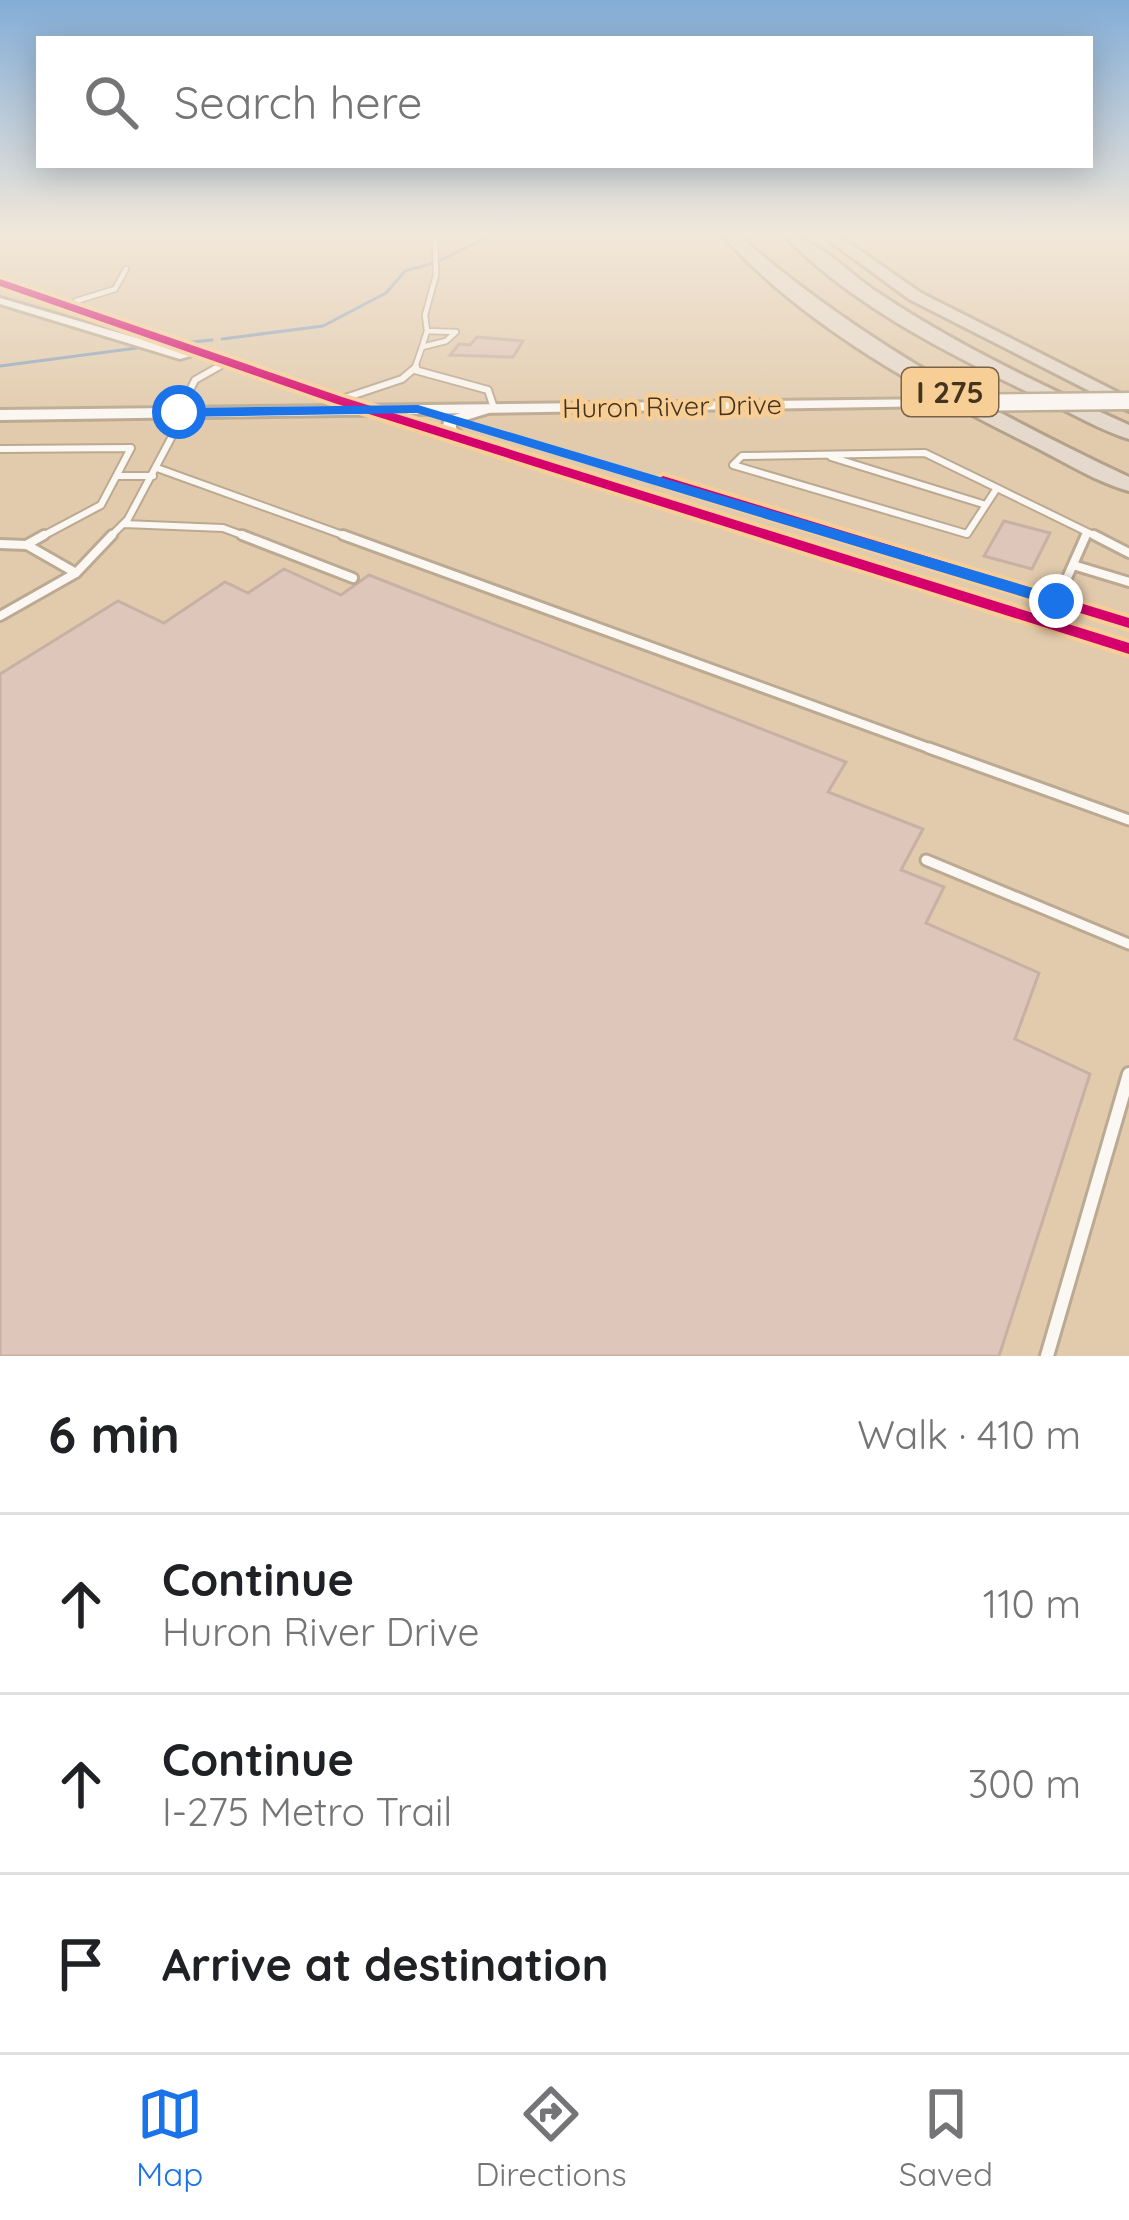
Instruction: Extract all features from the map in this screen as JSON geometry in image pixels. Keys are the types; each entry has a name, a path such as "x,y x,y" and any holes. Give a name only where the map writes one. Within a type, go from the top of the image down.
{"highway":[{"name":"I 275","path":"807,299 893,361 1129,485"},
{"name":"I 275","path":"879,299 945,340 1129,434"},
{"path":"925,299 1129,403"},
{"path":"937,299 1034,358"}],"main road":[{"name":"Huron River Drive","path":"0,415 1129,403"}],"street":[{"path":"55,299 338,400 1129,649"},
{"path":"0,302 221,366 294,382"},
{"path":"459,438 449,429 450,421 494,408"}],"lane":[{"path":"80,307 76,301 82,299"},
{"path":"338,400 391,384 415,370 427,331 422,315 428,299"},
{"path":"422,347 446,341 456,332 427,331"},
{"path":"0,616 76,573 123,524 155,472 195,380 221,366"},
{"path":"415,370 488,390 494,408"},
{"path":"0,449 131,448 101,505 26,544 0,544"},
{"path":"998,487 967,534 733,465 742,456 925,453 998,487 1129,553"},
{"path":"824,454 986,506"},
{"path":"117,476 155,472 1129,820"},
{"path":"123,524 223,528 353,578"},
{"path":"1046,623 1087,532"},
{"path":"26,544 76,573"},
{"path":"1072,565 1129,583"},
{"path":"926,860 1129,944"},
{"path":"1047,1356 1129,1074"}],"building":[{"path":"477,337 523,341 513,357 450,355 459,344 470,345"},
{"path":"1004,521 1050,533 1032,569 984,556"},
{"path":"284,569 341,595 369,575 846,762 828,792 923,829 901,870 944,887 926,923 1039,973 1015,1039 1090,1074 999,1356 0,1356 0,674 118,601 164,623 225,582 248,593"}],"waterway":[{"path":"222,339 323,326 374,299"},
{"path":"183,343 212,340"},
{"path":"0,366 137,348"}],"cycle path":[{"path":"49,299 338,400 1129,649"},
{"path":"663,480 1129,623"}],"route":[{"path":"179,412 418,409 1056,601"}]}
